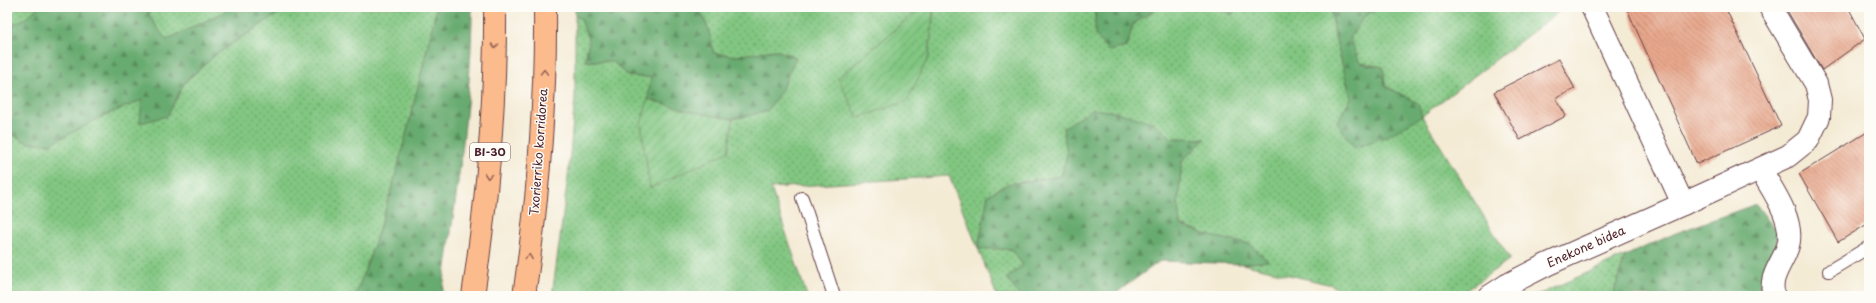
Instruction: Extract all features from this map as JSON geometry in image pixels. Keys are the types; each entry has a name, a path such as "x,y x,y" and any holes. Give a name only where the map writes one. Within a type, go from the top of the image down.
{"highway":[{"name":"BI-30","path":"473,296 482,236 490,152 494,86 495,7"},
{"name":"Txorierriko korridorea","path":"524,296 532,242 540,156 544,89 545,7"}],"street":[{"path":"1592,7 1683,204"},
{"name":"Enekone bidea","path":"1490,296 1507,285 1548,264 1761,170 1788,156 1808,140 1819,117 1820,100 1816,84 1770,7"},
{"path":"1761,170 1787,220 1789,241 1775,273 1772,290 1774,296"}],"lane":[{"path":"802,198 834,296"},
{"path":"1828,271 1869,248"}],"green space":[{"path":"7,7 39,7 26,18 7,28"},
{"path":"39,7 153,7 148,14 166,40 222,13 231,7 285,7 285,9 218,53 185,82 167,116 140,123 142,100 101,117 51,144 28,143 10,133 7,140 7,28 26,18"},
{"path":"153,7 231,7 222,13 166,40 148,14"},
{"path":"285,7 437,7 411,117 391,190 355,296 7,296 7,140 10,133 28,143 142,100 167,116 185,82 218,53 285,9"},
{"path":"437,7 472,7 466,116 442,296 355,296 391,190 411,117"},
{"path":"575,7 696,7 708,28 713,53 736,56 775,50 796,57 781,91 767,111 734,118 702,115 648,99 651,77 629,76 612,61 585,61 589,42 581,19 575,14"},
{"path":"696,7 922,7 838,78 929,56 933,15 932,7 1097,7 1095,11 1127,47 1133,24 1159,7 1216,7 1232,15 1237,7 1331,7 1335,36 1351,98 1337,122 1418,103 1385,86 1383,67 1360,63 1349,38 1364,17 1380,7 1565,7 1422,116 1510,259 1458,296 1347,296 1332,285 1242,264 1268,261 1250,244 1210,236 1180,225 1178,203 1182,161 1205,139 1172,138 1152,122 1063,128 1067,154 1061,176 1008,184 988,195 978,248 1010,249 1023,265 1007,279 1020,296 997,296 949,176 771,188 807,296 552,296 568,177 575,97 575,14 581,19 589,42 585,61 612,61 629,76 651,77 648,99 728,152 733,119 767,111 796,57 775,50 736,56 713,53 708,28"},
{"path":"922,7 932,7 933,15 929,56 907,101 858,118 838,78"},
{"path":"1097,7 1159,7 1133,24 1127,47 1109,51 1095,35 1095,11"},
{"path":"1216,7 1237,7 1232,15"},
{"path":"1331,7 1380,7 1364,17 1349,38 1360,63 1383,67 1385,86 1418,103 1422,116 1388,136 1354,148 1337,122 1351,98 1335,36"},
{"path":"648,99 690,111 733,119 728,152 650,188 641,124"},
{"path":"1093,109 1116,112 1152,122 1172,138 1205,139 1182,161 1178,203 1180,225 1210,236 1250,244 1268,261 1242,264 1160,261 1112,296 1020,296 1007,278 1023,265 1011,249 978,249 988,195 1008,184 1061,176 1067,154 1063,128"},
{"path":"1756,204 1779,235 1757,296 1613,296 1625,256 1676,233"},
{"path":"1625,256 1613,296 1535,296"}],"building":[{"path":"1626,7 1725,7 1781,126 1697,164"},
{"path":"1785,7 1848,7 1865,39 1822,70"},
{"path":"1559,59 1575,89 1556,98 1566,116 1520,140 1494,92"},
{"path":"1869,131 1869,223 1838,242 1799,174"}]}
